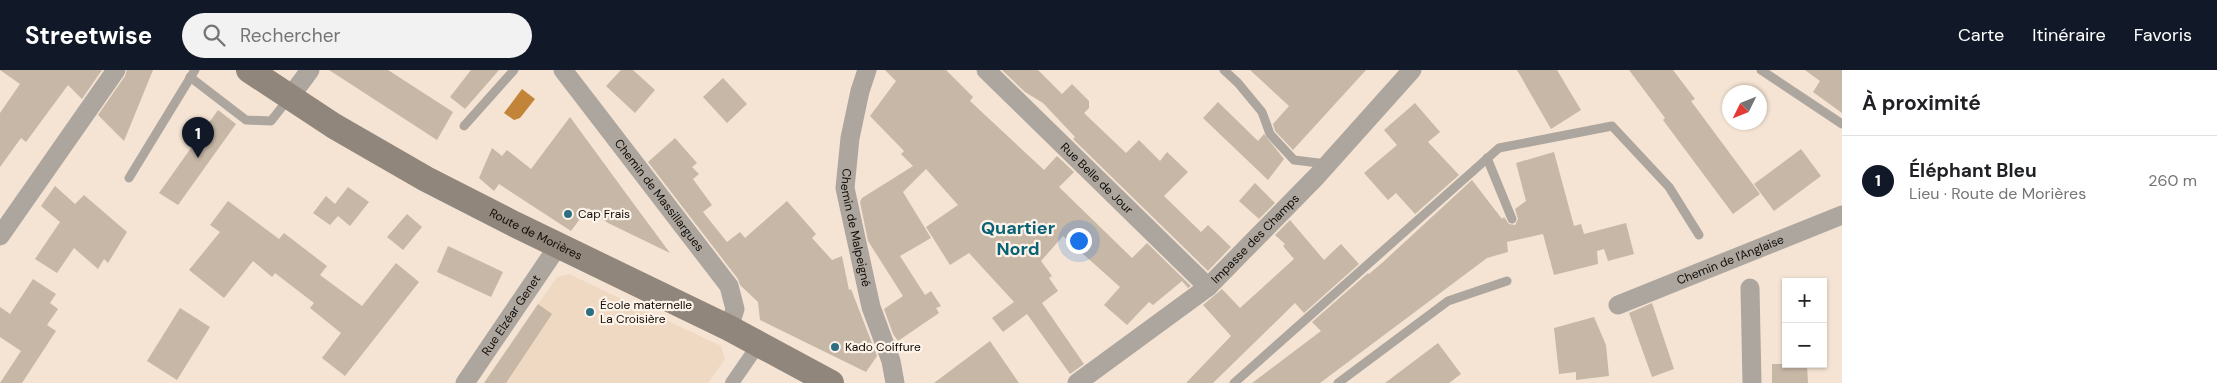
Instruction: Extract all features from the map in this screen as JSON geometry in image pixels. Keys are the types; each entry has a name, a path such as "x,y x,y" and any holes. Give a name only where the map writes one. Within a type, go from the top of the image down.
{"main road":[{"name":"Route de Morières","path":"249,70 334,126 426,179 558,246 729,328 831,383"}],"street":[{"path":"0,236 116,70"},
{"path":"290,97 310,70"},
{"name":"Chemin de Massillargues","path":"563,70 729,286 735,309 729,328"},
{"name":"Chemin de Malpeigné","path":"867,70 860,91 850,138 845,188 871,307 891,361 895,383"},
{"name":"Rue Belle de Jour","path":"986,70 1208,287"},
{"name":"Impasse des Champs","path":"1077,383 1208,287 1327,164 1412,70"},
{"name":"Chemin de l'Anglaise","path":"1618,305 1842,216"},
{"name":"Rue Elzéar Genet","path":"465,383 558,246"},
{"path":"1750,288 1752,383"},
{"path":"732,383 759,344"}],"lane":[{"path":"464,126 514,70"},
{"path":"1224,70 1238,83 1262,112 1270,134 1294,160 1327,164"},
{"path":"1761,70 1842,124"},
{"path":"129,178 192,74 246,120 271,121 290,97"},
{"path":"1234,383 1499,148 1612,126 1669,187 1699,235"},
{"path":"1488,158 1512,219"},
{"path":"1338,383 1448,301 1507,281"}],"shaded area":[{"path":"522,89 535,99 520,118 514,120 504,113"},
{"name":"École maternelle La Croisière","path":"569,274 721,346 725,359 708,383 484,383 557,277"}],"building":[{"path":"0,70 102,70 82,99 68,85 26,142 21,138 0,167 0,113 20,84"},
{"path":"127,70 153,70 124,141 98,115 125,76"},
{"path":"329,70 388,70 453,112 437,140"},
{"path":"471,70 499,70 465,109 450,97"},
{"path":"621,70 633,70 655,90 635,113 606,86"},
{"path":"885,70 946,70 973,97 970,101 1044,170 1057,156 1074,172 1059,187 1132,258 1147,243 1191,286 1188,288 1182,281 1153,305 1149,302 1127,325 1104,305 1120,287 1063,236 1041,261 1052,276 1049,278 1058,291 1042,303 1084,364 1070,374 1027,314 1003,332 992,318 1014,302 969,253 950,265 926,227 958,205 926,169 903,192 931,238 900,256 925,295 931,291 941,306 936,308 939,313 898,341 893,334 884,309 903,296 868,241 860,202 862,198 913,166 901,154 904,151 870,116 896,81"},
{"path":"1002,70 1038,70 1062,94 1072,84 1089,101 1089,108 1084,113 1126,153 1139,140 1160,161 1167,152 1188,172 1164,196 1201,232 1208,225 1231,247 1208,271 1073,139 1075,137 1043,103 1025,92"},
{"path":"1250,70 1366,70 1293,150 1275,131 1273,124 1289,106"},
{"path":"1517,70 1557,70 1581,110 1551,129"},
{"path":"1629,70 1673,70 1695,99 1691,101 1760,194 1733,214 1663,120 1665,118"},
{"path":"1805,70 1842,70 1842,113 1813,92 1820,81"},
{"path":"723,78 747,104 727,123 703,97"},
{"path":"1218,102 1258,141 1264,134 1284,159 1268,180 1203,118"},
{"path":"1415,103 1440,132 1428,142 1459,175 1415,214 1396,193 1388,200 1364,173 1397,145 1384,130"},
{"path":"218,110 236,124 178,205 159,193"},
{"path":"570,117 670,253 608,223 588,208 571,231 499,184 494,191 479,178 492,148 502,156 507,150 531,169"},
{"path":"675,138 697,163 692,167 699,174 693,179 712,205 703,212 727,242 740,232 745,238 787,201 816,234 812,238 832,260 842,256 849,290 851,289 877,356 866,372 760,320 758,302 740,285 738,279 648,162"},
{"path":"1801,149 1821,176 1774,211 1754,184"},
{"path":"1554,152 1574,226 1581,224 1584,234 1626,223 1634,254 1608,261 1604,249 1597,251 1598,264 1554,275 1543,234 1507,242 1508,252 1487,258 1320,383 1252,383 1321,331 1312,322 1382,263 1472,180 1502,219 1504,217 1509,224 1515,225 1518,219 1515,209 1526,201 1516,163"},
{"path":"1255,183 1275,203 1259,219 1239,201"},
{"path":"55,186 75,204 84,195 127,232 108,263 104,259 98,269 74,248 57,273 35,259 60,222 41,206"},
{"path":"348,187 369,202 350,226 338,216 330,225 313,213 326,196 335,204"},
{"path":"228,201 279,239 284,233 327,266 320,275 362,306 396,263 419,282 345,376 322,358 341,333 310,308 314,303 275,273 272,277 253,261 224,298 189,270 220,232 210,225"},
{"path":"407,214 422,227 403,250 387,237"},
{"path":"1290,220 1324,260 1341,244 1359,264 1304,313 1295,303 1213,383 1186,383 1231,336 1203,305 1222,289 1240,308 1294,259 1283,246 1285,244 1275,235"},
{"path":"448,246 503,272 491,297 437,272"},
{"path":"33,279 56,294 50,303 58,309 47,325 56,331 22,383 0,383 21,351 0,337 0,307 10,314"},
{"path":"1652,303 1674,369 1652,377 1629,313"},
{"path":"538,304 552,314 506,383 484,383"},
{"path":"180,308 210,327 177,380 147,361"},
{"path":"1594,317 1606,345 1609,376 1576,380 1576,372 1559,374 1554,328"},
{"path":"990,341 1019,383 934,383"},
{"path":"1438,343 1461,374 1449,383 1385,383"},
{"path":"1772,364 1782,364 1782,368 1807,368 1808,383 1772,383"}],"place":[{"name":"Éléphant Bleu","path":"198,158"},
{"name":"Cap Frais","path":"568,214"},
{"name":"École maternelle La Croisière","path":"590,312"},
{"name":"Kado Coiffure","path":"835,347"}],"district":[{"name":"Quartier Nord","path":"1018,238"}]}
